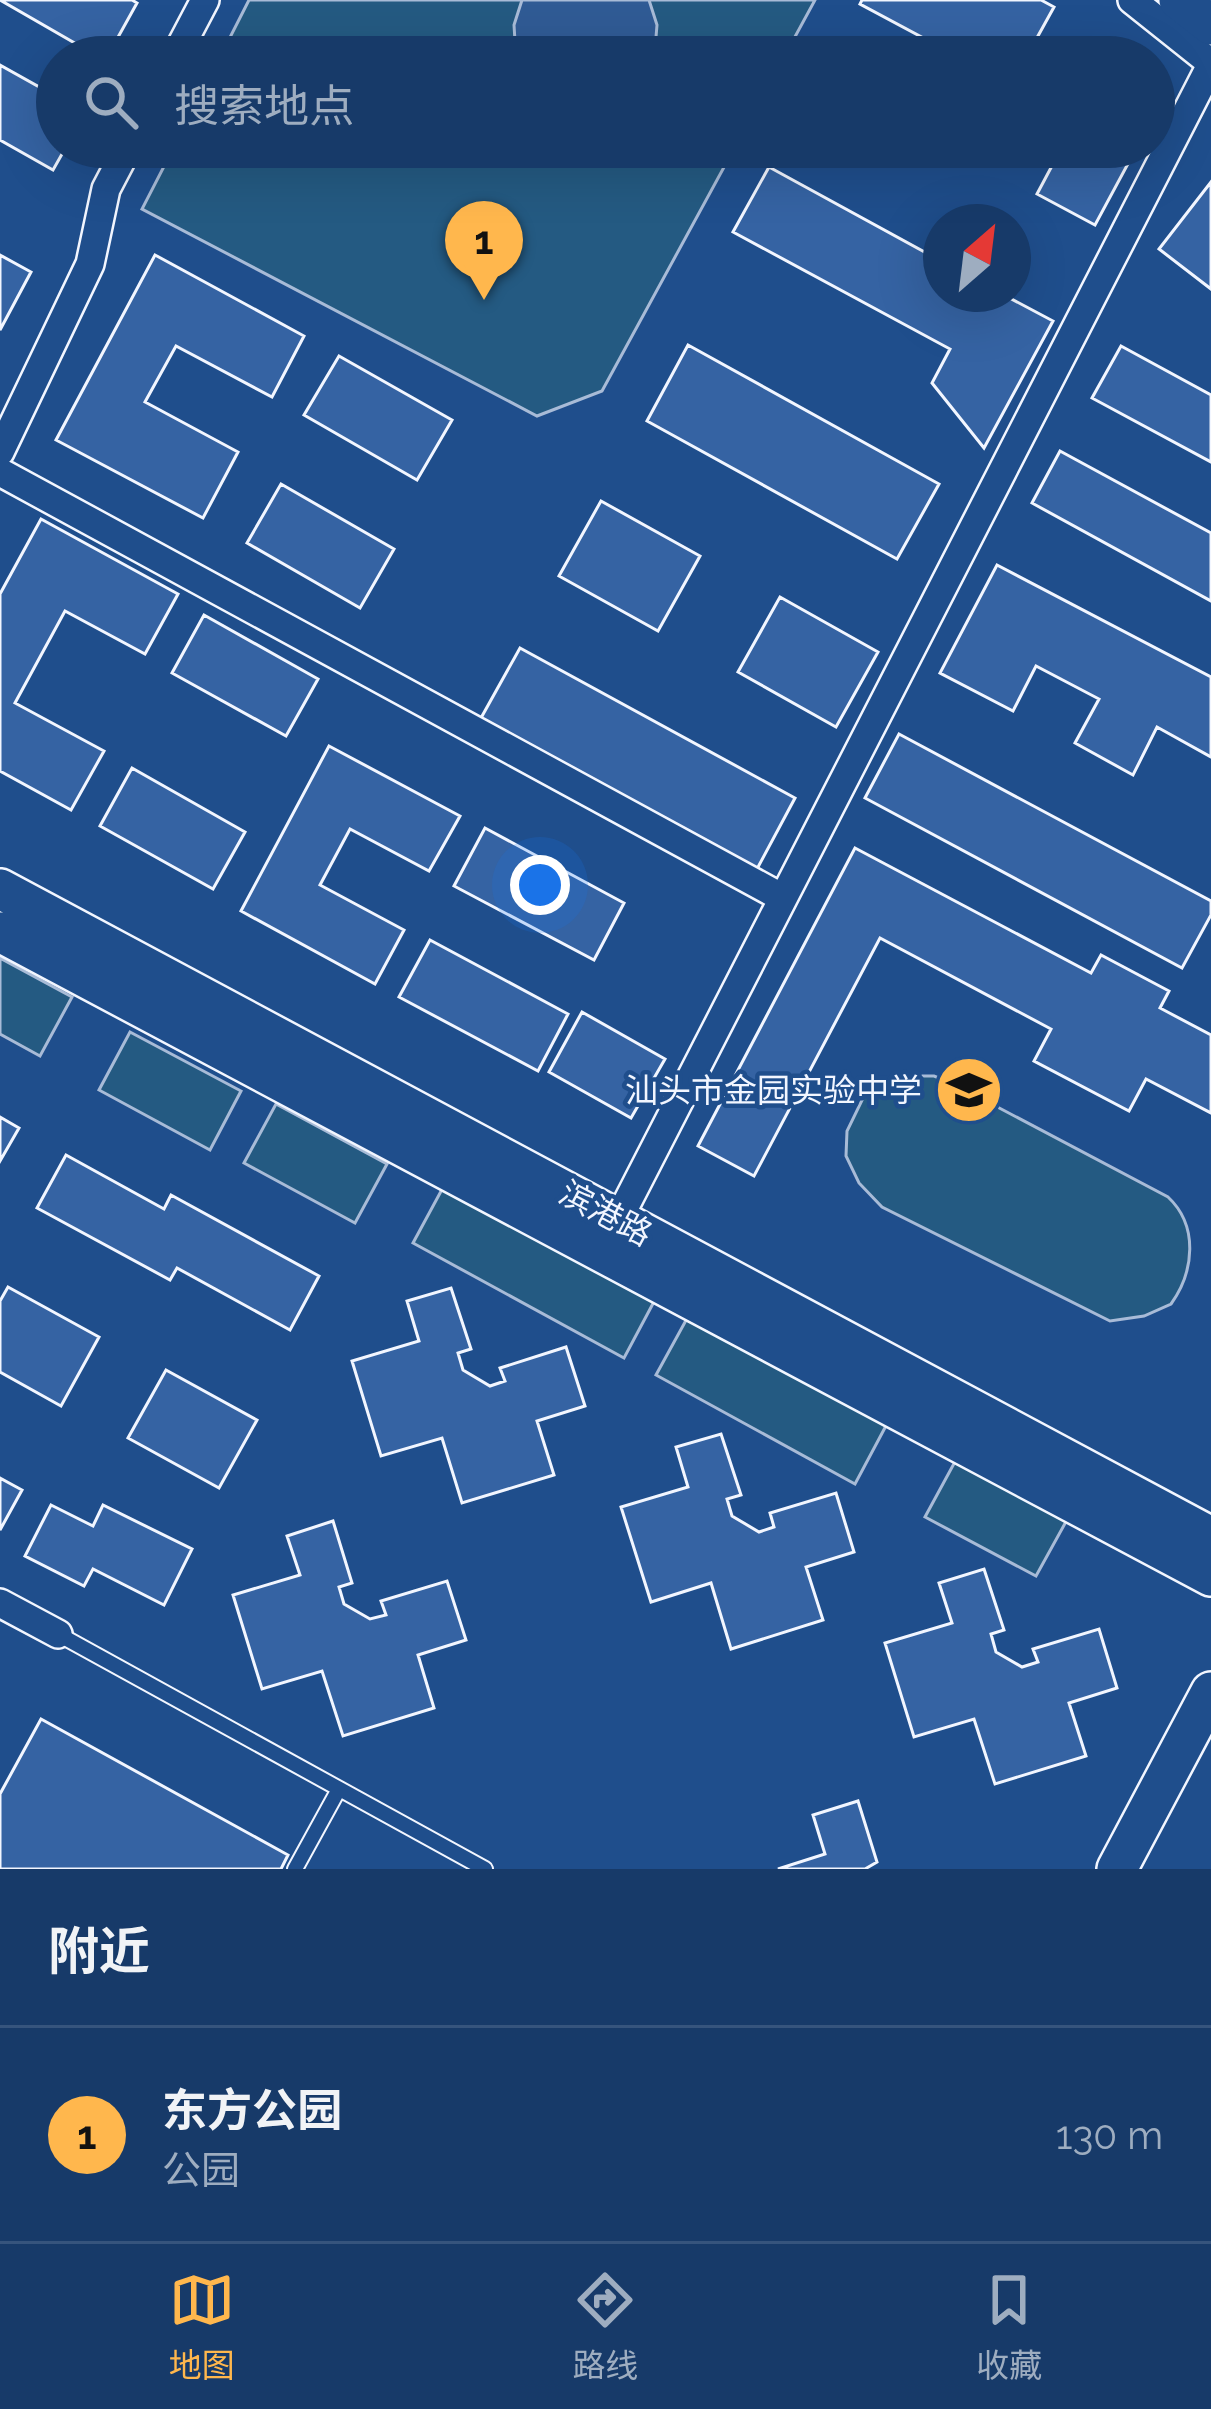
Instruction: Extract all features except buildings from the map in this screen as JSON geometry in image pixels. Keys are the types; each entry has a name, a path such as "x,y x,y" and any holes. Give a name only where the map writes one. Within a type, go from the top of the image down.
{"street":[{"path":"186,36 205,0"},
{"path":"1136,3 1195,12"},
{"path":"1136,3 1211,64 1175,134"},
{"path":"0,452 90,264 106,189 117,168"},
{"path":"618,1220 1157,168"},
{"path":"0,472 781,897"},
{"name":"滨港路","path":"0,889 1211,1537"},
{"name":"滨港路","path":"0,932 1211,1576"},
{"path":"0,1604 58,1634"},
{"path":"1117,1869 1211,1692"}],"lane":[{"path":"58,1634 485,1869"},
{"path":"295,1869 339,1789"}],"shaded area":[{"path":"249,0 815,0 795,36 231,36"},
{"path":"522,0 649,0 657,25 656,36 515,36"},
{"path":"163,168 724,168 602,391 537,416 142,209"},
{"path":"0,958 72,997 40,1056 0,1034"},
{"path":"130,1032 241,1091 210,1150 99,1090"},
{"path":"902,1076 934,1076 952,1083 1168,1197 1185,1221 1190,1249 1185,1278 1171,1304 1144,1316 1110,1321 882,1207 859,1183 846,1156 847,1131 865,1094"},
{"path":"276,1104 387,1164 355,1223 244,1163"},
{"path":"446,1182 657,1296 624,1358 413,1243"},
{"path":"690,1313 888,1422 855,1484 656,1375"},
{"path":"957,1458 1068,1518 1036,1576 925,1517"}],"place":[{"name":"东方公园","path":"484,300"},
{"name":"汕头市金园实验中学","path":"969,1090"}]}
